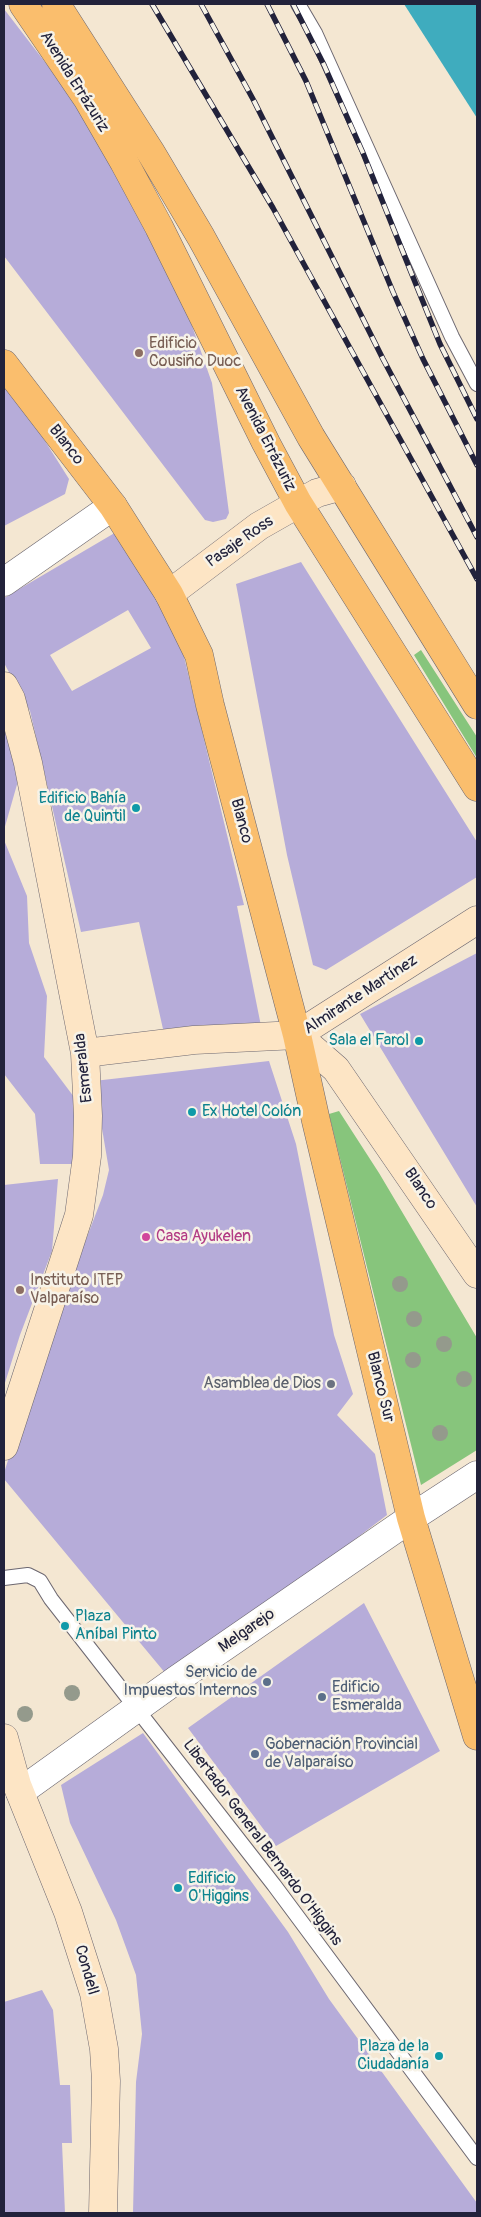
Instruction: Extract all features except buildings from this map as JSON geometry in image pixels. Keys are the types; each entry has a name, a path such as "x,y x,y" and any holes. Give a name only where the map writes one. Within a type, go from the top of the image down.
{"main road":[{"name":"Avenida Errázuriz","path":"23,4 82,91 124,162 266,443 298,502 477,787"},
{"name":"Avenida Errázuriz","path":"56,4 150,151 206,246 311,437 477,705"},
{"name":"Blanco","path":"4,364 114,506 169,594 199,655 210,705 297,1035 336,1069 477,1274"},
{"name":"Pasaje Ross","path":"169,594 259,526 316,493 342,486"},
{"name":"Esmeralda","path":"4,686 11,699 26,755 85,1053 88,1116 87,1156 78,1215 4,1446"},
{"name":"Almirante Martínez","path":"85,1053 194,1040 297,1035 477,920"},
{"name":"Blanco Sur","path":"297,1035 318,1131 411,1518 477,1736"},
{"name":"Condell","path":"4,1738 20,1792 68,1912 94,1992 104,2049 106,2081 103,2213"}],"street":[{"path":"4,582 114,506"},
{"name":"Melgarejo","path":"20,1792 137,1707 411,1518 477,1475"}],"lane":[{"path":"298,4 315,33 452,337 477,384"},
{"name":"Libertador General Bernardo O'Higgins","path":"4,1578 28,1576 40,1581 51,1600 137,1707 274,1885 477,2158"}],"green space":[{"path":"421,650 477,737 477,758 414,655"},
{"path":"339,1111 379,1173 477,1338 477,1450 421,1485 329,1114"}],"water":[{"path":"404,4 477,4 477,118"}],"railway":[{"path":"152,4 273,208 477,579"},
{"path":"201,4 254,101 383,359 477,537"},
{"path":"267,4 306,81 393,292 423,359 477,465"},
{"path":"293,4 324,65 363,153 440,344 477,419"}],"place":[{"name":"Edificio Cousiño Duoc","path":"139,353"},
{"name":"Edificio Bahía de Quintil","path":"136,808"},
{"name":"Sala el Farol","path":"419,1041"},
{"name":"Ex Hotel Colón","path":"192,1112"},
{"name":"Casa Ayukelen","path":"146,1237"},
{"name":"Instituto ITEP Valparaíso","path":"20,1290"},
{"name":"Asamblea de Dios","path":"331,1384"},
{"name":"Plaza Aníbal Pinto","path":"65,1626"},
{"name":"Servicio de Impuestos Internos","path":"267,1682"},
{"name":"Edificio Esmeralda","path":"322,1697"},
{"name":"Gobernación Provincial de Valparaíso","path":"255,1754"},
{"name":"Edificio O'Higgins","path":"178,1888"},
{"name":"Plaza de la Ciudadanía","path":"439,2056"}]}
